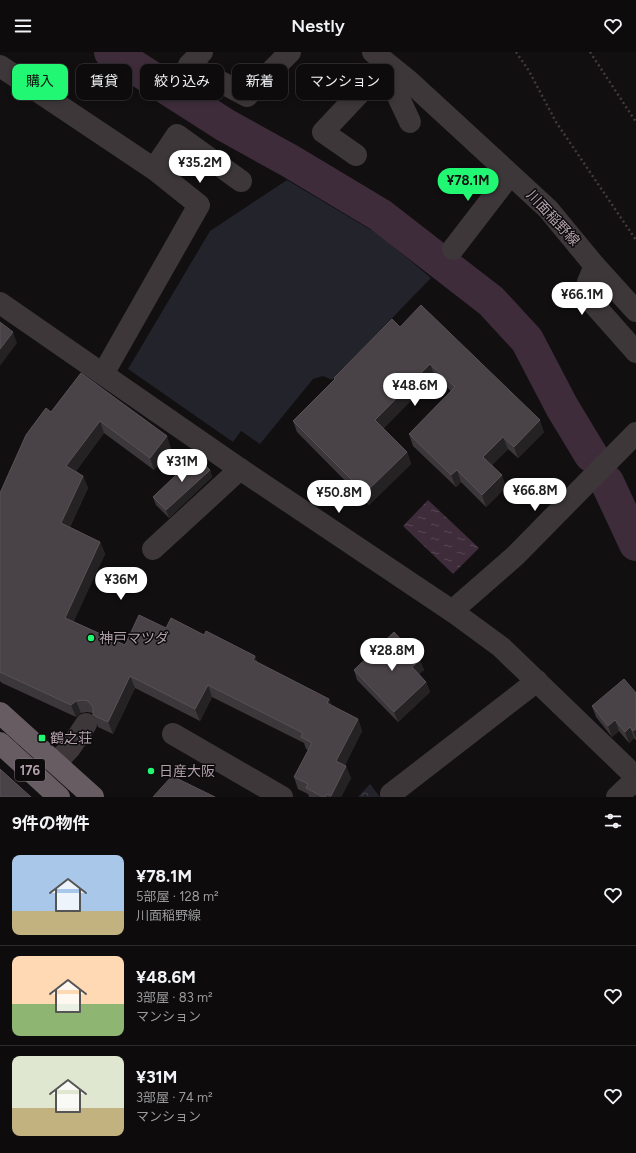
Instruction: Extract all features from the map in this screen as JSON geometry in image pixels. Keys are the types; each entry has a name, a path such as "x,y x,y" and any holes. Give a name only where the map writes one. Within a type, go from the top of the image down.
{"highway":[{"name":"176","path":"0,713 93,797"},
{"name":"176","path":"0,743 59,797"}],"street":[{"path":"202,52 189,65 247,96 290,52"},
{"name":"川面稲野線","path":"373,52 403,87 510,175 548,210 636,312"},
{"path":"0,66 154,169 199,205 103,374"},
{"path":"356,155 323,132 370,82 403,87 410,122"},
{"path":"154,169 177,135 241,181"},
{"path":"453,249 510,175"},
{"path":"595,266 588,282 590,300 636,352"},
{"path":"0,303 240,469 452,611 501,647 633,770 617,797"},
{"path":"452,611 515,556 636,433"},
{"path":"152,549 240,469"},
{"path":"391,794 537,681"},
{"path":"56,763 70,748 86,724"},
{"path":"173,734 282,797"}],"path":[{"path":"516,52 529,71 556,122 636,240"},
{"path":"590,52 636,122"}],"green space":[{"path":"287,180 381,236 431,278 332,380 323,376 313,379 260,444 241,431 233,442 128,369 210,231"},
{"path":"370,784 380,797 358,797"}],"water":[{"path":"428,500 479,548 453,574 403,526"}],"building":[{"path":"421,305 540,420 514,447 503,437 483,457 502,475 482,495 457,470 451,475 409,434 455,387 430,364 375,420 407,452 365,493 293,421 392,319 400,327"},
{"path":"0,322 13,332 0,349"},
{"path":"81,373 167,436 150,458 100,421 66,466 83,476 61,523 100,542 65,618 125,645 139,615 166,628 171,618 204,635 206,631 255,656 253,660 329,699 327,703 358,719 336,761 346,766 331,796 327,794 323,797 306,788 308,784 294,777 312,743 301,737 303,733 208,685 195,709 130,676 108,722 93,715 93,707 88,701 76,701 71,705 0,672 0,493 26,435 46,408 51,412"},
{"path":"196,456 210,470 166,510 153,497"},
{"path":"394,632 420,660 412,667 426,682 394,712 354,670"},
{"path":"624,679 636,693 636,729 633,731 630,727 625,732 615,720 608,726 592,706"},
{"path":"0,769 31,797 0,797"},
{"path":"172,776 215,797 153,797"}],"waterway":[{"path":"111,52 225,125 290,161 380,215 491,301 527,340 562,407 591,455"},
{"path":"607,482 636,544"}],"place":[{"name":"神戸マツダ","path":"91,638"},
{"name":"鶴之荘","path":"42,738"},
{"name":"日産大阪","path":"151,771"}]}
